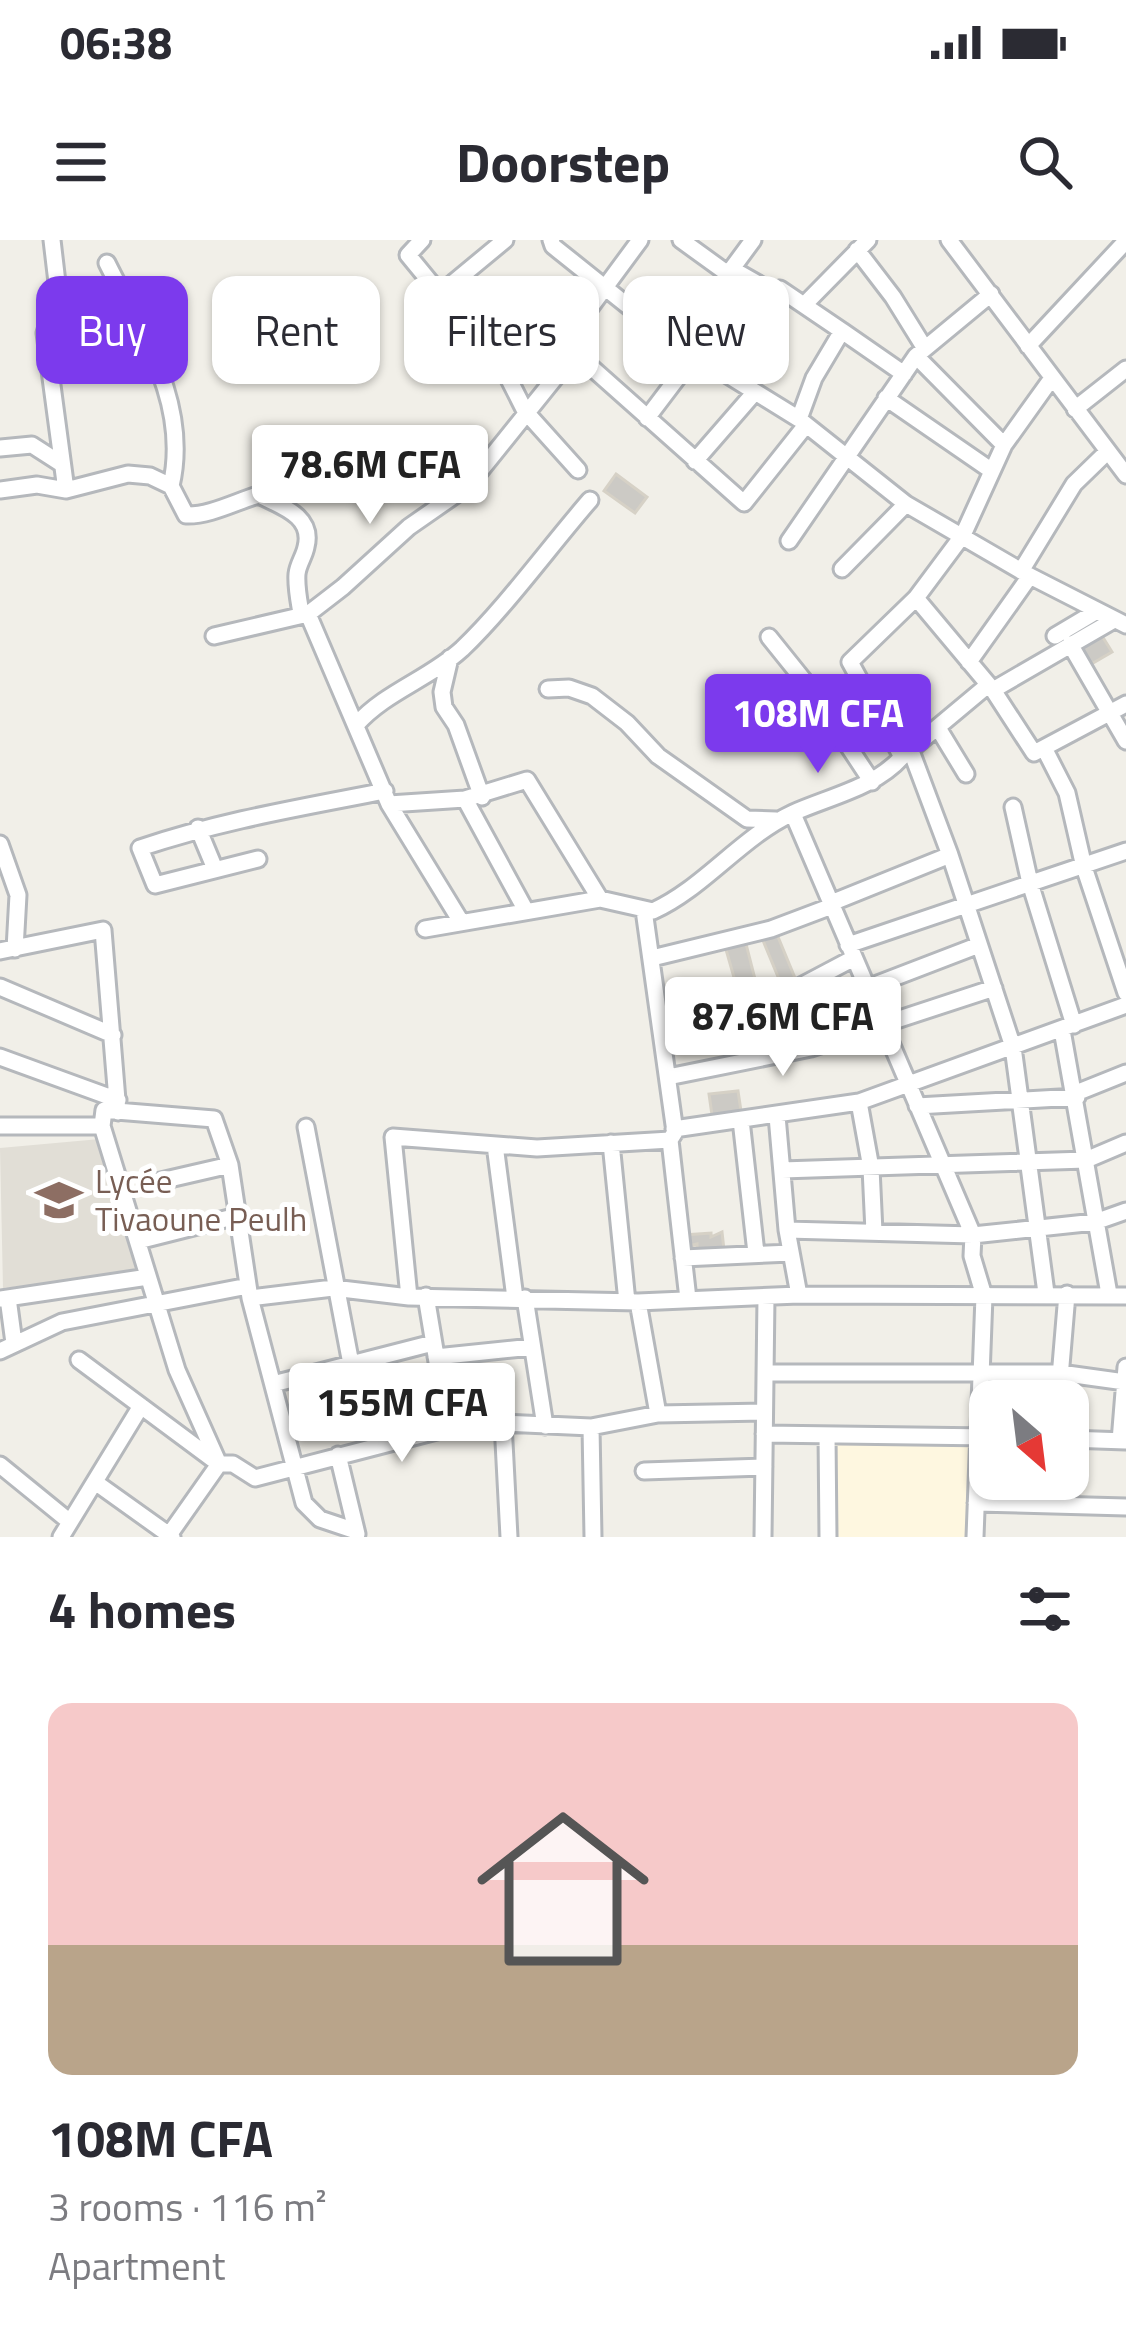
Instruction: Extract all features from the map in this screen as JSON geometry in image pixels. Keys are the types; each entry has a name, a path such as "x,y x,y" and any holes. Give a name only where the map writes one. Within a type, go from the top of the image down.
{"street":[{"path":"52,240 58,291 45,333 66,490"},
{"path":"461,276 505,240"},
{"path":"551,240 623,302"},
{"path":"599,296 640,240"},
{"path":"681,240 728,274 753,240"},
{"path":"949,240 1125,471"},
{"path":"417,241 408,255 421,276"},
{"path":"1028,346 1126,242"},
{"path":"804,305 861,244 920,351 1004,445"},
{"path":"107,263 170,393 176,439 171,486 186,515 321,484 424,490 443,500"},
{"path":"732,269 744,276"},
{"path":"789,541 920,351 991,294"},
{"path":"789,295 904,374"},
{"path":"599,374 744,502 803,422 821,364 842,331"},
{"path":"1075,409 1126,369"},
{"path":"1046,1293 1013,1047 950,855 907,754 850,662 916,598 963,535 1004,445 1052,378"},
{"path":"511,384 525,411 578,470"},
{"path":"214,636 304,614 443,500 468,487 548,384"},
{"path":"647,418 677,384"},
{"path":"741,384 803,422 906,504 1025,573 1121,619"},
{"path":"695,461 755,392"},
{"path":"886,398 992,471"},
{"path":"0,448 32,445 60,464"},
{"path":"970,662 1073,484 1108,451"},
{"path":"0,490 37,485 66,490 128,473 171,486"},
{"path":"259,495 304,522 308,538 297,568 304,614 387,798 460,920"},
{"path":"356,725 373,706 450,658 590,500"},
{"path":"842,569 906,504"},
{"path":"916,598 990,687 1034,753 1126,704"},
{"path":"425,929 600,899 644,910 662,907 786,817 872,782 990,687 1070,636 1097,611"},
{"path":"1070,636 1121,619"},
{"path":"1070,636 1126,742"},
{"path":"769,637 810,688 872,782"},
{"path":"450,658 442,692 444,706 456,724 473,798 525,909"},
{"path":"548,689 568,688 592,696 658,756 746,819 786,817"},
{"path":"938,728 966,774"},
{"path":"1045,748 1067,793 1084,866 1126,993"},
{"path":"258,859 155,885 140,848 295,805 473,798 527,780 600,899"},
{"path":"148,1277 4,1298 7,1347 62,1322 157,1304 249,1292 333,1288 409,1297 633,1302 799,1295 1117,1295 1095,1222 1068,1028 1013,806"},
{"path":"786,817 831,904 974,1234 972,1256 984,1296 981,1380"},
{"path":"198,829 215,869"},
{"path":"0,844 18,895 8,950 103,930 118,1106"},
{"path":"698,1028 745,1016 788,990 826,976 851,951 966,904 1126,850"},
{"path":"652,958 771,929 950,855"},
{"path":"644,910 668,1077 688,1299"},
{"path":"867,988 980,945"},
{"path":"0,987 113,1035"},
{"path":"668,1077 811,1048 994,988"},
{"path":"409,1297 393,1137 537,1148 610,1143 859,1102 1126,1005"},
{"path":"0,1057 118,1106 214,1119 230,1165 249,1292 304,1503 310,1513 357,1534"},
{"path":"917,1106 1076,1095 1126,1072"},
{"path":"859,1102 871,1168 874,1232"},
{"path":"118,1106 104,1110 102,1126 177,1370 219,1464"},
{"path":"777,1116 799,1295"},
{"path":"741,1120 756,1253"},
{"path":"0,1126 102,1126"},
{"path":"306,1126 351,1364"},
{"path":"610,1143 633,1302 658,1414"},
{"path":"782,1170 1086,1160 1126,1143"},
{"path":"495,1144 544,1426"},
{"path":"152,1184 230,1165"},
{"path":"788,1230 974,1234 1095,1222 1126,1210"},
{"path":"137,1241 237,1216"},
{"path":"682,1258 791,1253"},
{"path":"1060,1380 1067,1294"},
{"path":"427,1296 448,1428"},
{"path":"763,1537 766,1297"},
{"path":"273,1384 435,1350 532,1347"},
{"path":"79,1360 219,1464 233,1464 255,1478 448,1428 502,1423 591,1427 658,1414 764,1412"},
{"path":"765,1373 1125,1374 1123,1441 1089,1440"},
{"path":"0,1465 66,1530 141,1406"},
{"path":"502,1423 509,1537"},
{"path":"591,1427 593,1537"},
{"path":"764,1434 969,1437"},
{"path":"827,1435 828,1537"},
{"path":"338,1455 357,1534"},
{"path":"95,1481 170,1536 219,1464"},
{"path":"644,1471 764,1467"},
{"path":"975,1537 976,1500"},
{"path":"976,1504 1126,1508"}],"shaded area":[{"name":"Lycée Tivaoune Peulh","path":"100,1139 140,1275 3,1288 0,1148"},
{"path":"835,1441 969,1442 970,1537 834,1537"}],"building":[{"path":"616,474 647,497 635,513 604,491"},
{"path":"1099,631 1112,652 1088,666 1076,644"},
{"path":"776,932 795,978 781,984 762,938"},
{"path":"745,940 756,983 737,988 725,946"},
{"path":"738,1091 741,1111 712,1115 709,1094"},
{"path":"722,1232 724,1250 686,1253 686,1248 697,1248 697,1244 685,1247 684,1235 711,1233 711,1237"}],"place":[{"name":"Lycée Tivaoune Peulh","path":"59,1200"}]}
